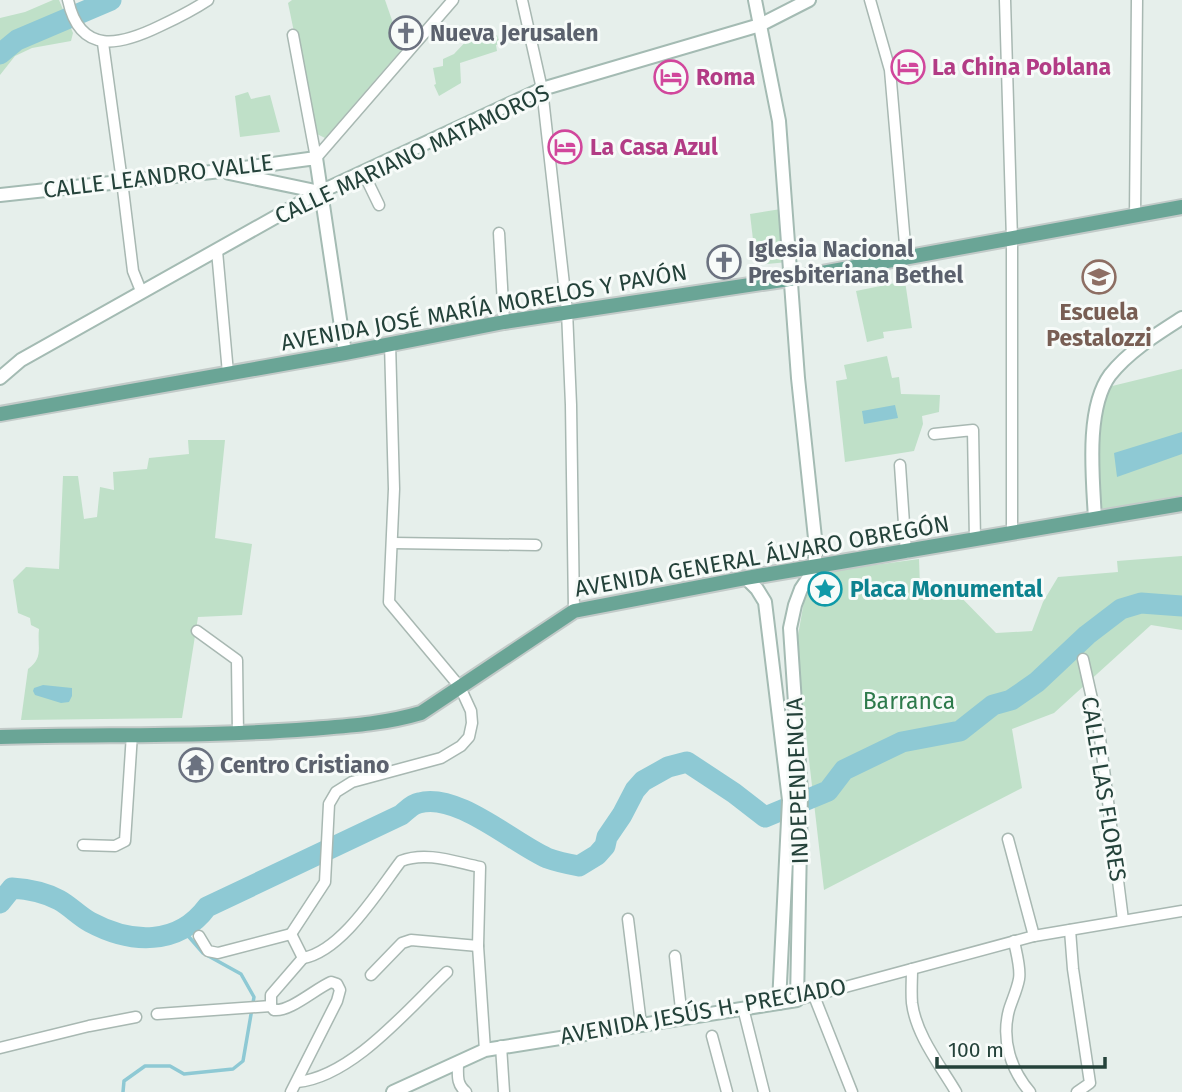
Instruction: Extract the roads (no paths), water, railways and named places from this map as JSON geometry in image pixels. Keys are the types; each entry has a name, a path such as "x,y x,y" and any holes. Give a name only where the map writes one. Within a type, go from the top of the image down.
{"main road":[{"name":"AVENIDA JOSÉ MARÍA MORELOS Y PAVÓN","path":"0,414 504,322 789,279 906,256 1135,218 1182,207"},
{"name":"AVENIDA GENERAL ÁLVARO OBREGÓN","path":"0,737 238,735 392,722 421,713 573,611 746,578 906,553 1182,503"}],"street":[{"path":"68,0 77,25 98,41 121,178 133,271 141,291"},
{"path":"98,41 140,36 208,0"},
{"path":"316,158 453,0"},
{"path":"522,0 542,89 567,311 572,405 573,611"},
{"path":"755,0 779,121 783,203 790,259 789,279 815,538 815,568"},
{"name":"CALLE MARIANO MATAMOROS","path":"0,378 7,369 22,359 320,192 542,89 760,25 809,0"},
{"path":"870,0 890,70 906,256"},
{"path":"1005,0 1012,240 1012,534"},
{"path":"1135,218 1137,0"},
{"path":"293,36 316,158 345,353"},
{"name":"CALLE LEANDRO VALLE","path":"0,195 121,178 221,171 316,158"},
{"path":"221,171 320,192"},
{"path":"363,172 379,205"},
{"path":"499,233 504,322"},
{"path":"217,251 228,373"},
{"path":"1095,519 1094,437 1099,401 1108,377 1144,343 1182,318"},
{"path":"199,936 208,951 218,953 291,934 325,882 328,804 336,792 352,782 441,758 461,747 469,737 471,711 460,687 389,602 394,489 390,343"},
{"path":"934,434 973,430 975,540"},
{"path":"900,465 906,553"},
{"path":"393,543 536,545"},
{"name":"INDEPENDENCIA","path":"797,1000 801,793 790,628 795,605 815,568"},
{"name":"INDEPENDENCIA","path":"746,578 765,602 789,800 779,1003"},
{"path":"198,631 237,660 238,735"},
{"name":"CALLE LAS FLORES","path":"1083,659 1099,730 1123,919"},
{"path":"83,845 115,846 125,841 132,734"},
{"path":"1008,839 1034,936"},
{"path":"271,1006 271,995 303,958 317,956 333,943 354,921 401,861 412,857 425,857 480,867 478,946 485,1050"},
{"name":"AVENIDA JESÚS H. PRECIADO","path":"393,1092 485,1050 501,1046 797,1000 1034,936 1182,911"},
{"path":"628,919 641,1024"},
{"path":"1070,930 1090,1083 1077,1092"},
{"path":"291,934 303,958"},
{"path":"371,975 402,943 411,940 478,946"},
{"path":"1014,941 1020,976 1008,1014 1006,1039 1011,1062 1019,1079 1030,1092"},
{"path":"675,956 682,1018"},
{"path":"912,969 912,1003 916,1018 923,1036 956,1092"},
{"path":"297,1082 307,1081 348,1064 446,972"},
{"path":"157,1014 271,1006 278,1011 319,987 331,982 337,984 340,990 337,1001 291,1092"},
{"path":"814,996 852,1092"},
{"path":"743,1008 764,1092"},
{"path":"0,1048 136,1017"},
{"path":"712,1036 727,1092"},
{"path":"501,1046 504,1092"},
{"path":"458,1063 458,1081 466,1092"}],"water":[{"path":"895,405 898,418 864,424 862,411"},
{"path":"1182,432 1182,454 1117,477 1114,453"},
{"path":"43,685 72,688 69,702 61,703 35,695 34,688"}],"waterway":[{"path":"0,54 17,40 111,0"},
{"path":"0,903 12,888 30,890 63,902 90,922 106,929 137,937 168,935 195,920 207,907 401,815 414,805 434,802 467,812 547,858 579,866 597,855 605,846 607,837 643,781 668,767 687,762 765,817 828,791 844,770 902,742 960,731 993,705 1011,700 1037,682 1087,635 1121,609 1141,603 1182,606"},
{"path":"123,1092 124,1081 145,1066 170,1066 184,1074 233,1069 243,1061 254,997 241,974 203,953 183,930"}],"place":[{"name":"Nueva Jerusalen","path":"406,33"},
{"name":"La China Poblana","path":"908,67"},
{"name":"Roma","path":"671,77"},
{"name":"La Casa Azul","path":"565,147"},
{"name":"Iglesia Nacional Presbiteriana Bethel","path":"724,262"},
{"name":"Escuela Pestalozzi","path":"1099,277"},
{"name":"Placa Monumental","path":"825,589"},
{"name":"Centro Cristiano","path":"196,765"}],"park label":[{"name":"Barranca","path":"909,701"}]}
